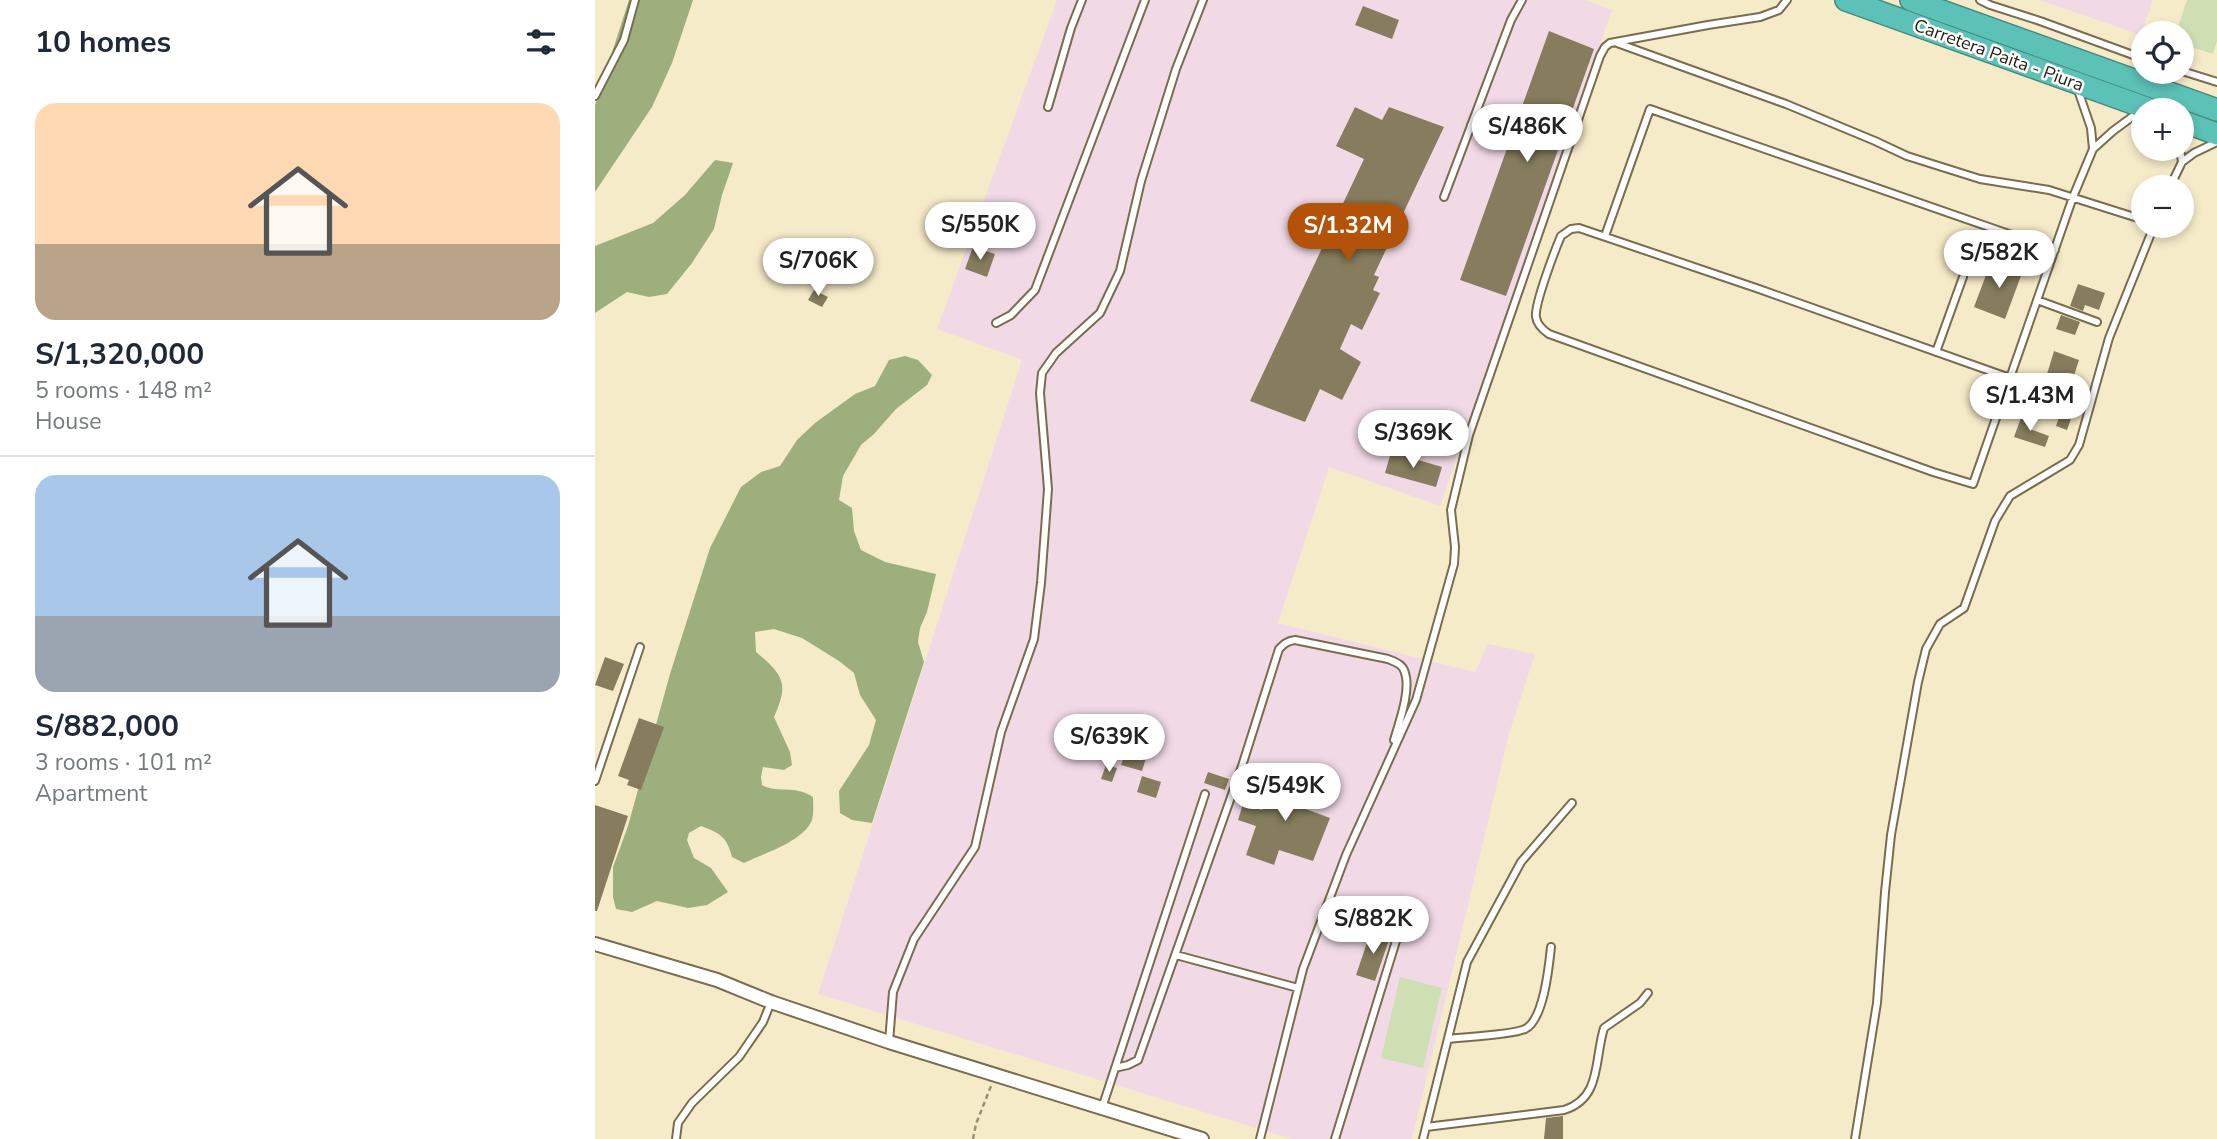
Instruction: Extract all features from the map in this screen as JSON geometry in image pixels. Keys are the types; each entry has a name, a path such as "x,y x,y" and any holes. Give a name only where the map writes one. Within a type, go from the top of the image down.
{"highway":[{"name":"Carretera Paita - Piura","path":"1846,0 2131,103"},
{"name":"Carretera Paita - Piura","path":"1911,0 1946,6 2217,110"},
{"path":"2194,125 2217,134"}],"street":[{"path":"595,944 717,980 771,1002 889,1042 1202,1139"}],"lane":[{"path":"595,96 624,40 635,0"},
{"path":"1048,107 1082,0"},
{"path":"996,323 1011,316 1035,290 1146,0"},
{"path":"889,1042 893,992 913,939 975,847 1001,732 1034,639 1048,489 1039,393 1042,373 1056,353 1100,313 1121,271 1141,181 1176,69 1203,0"},
{"path":"1444,197 1511,20 1522,0"},
{"path":"1260,1139 1303,970 1346,855 1416,700 1454,564 1451,510 1469,435 1600,56 1605,47 1615,42 1760,17 1779,10 1787,0"},
{"path":"1980,0 2131,54"},
{"path":"1615,42 1786,104 1907,156 1980,179 2049,190 2131,216"},
{"path":"2194,75 2217,82"},
{"path":"2075,82 2091,128 2093,149"},
{"path":"1605,236 1650,109 2055,250"},
{"path":"2010,378 1579,228 1571,229 1561,236 1536,309 1537,321 1543,330 1933,472 1973,484 2055,250 2073,197 2093,149 2131,120"},
{"path":"1471,125 1503,139"},
{"path":"2176,175 2182,162 2217,142"},
{"path":"1855,1139 1877,1003 1891,835 1926,649 1940,624 1964,608 1995,521 2010,496 2070,460 2079,445 2109,338 2149,238"},
{"path":"1936,352 1963,277"},
{"path":"2037,300 2097,322"},
{"path":"1115,1068 1138,1060 1242,766 1279,649 1283,644 1295,640 1388,659 1400,664 1405,672 1405,698 1389,759"},
{"path":"595,781 640,647"},
{"path":"1102,1108 1205,794"},
{"path":"1423,1139 1467,962 1521,862 1572,803"},
{"path":"1335,1139 1397,942"},
{"path":"1448,1039 1527,1029 1538,1014 1551,947"},
{"path":"1176,955 1298,988"},
{"path":"1426,1127 1565,1110 1577,1106 1593,1086 1604,1028 1640,1003 1648,993"},
{"path":"676,1139 678,1123 692,1103 739,1057 763,1022 771,1002"}],"path":[{"path":"973,1139 985,1099 999,1076"}],"shaded area":[{"path":"1057,0 1585,0 1612,10 1440,506 1329,467 1278,623 1475,672 1488,644 1535,654 1509,734 1412,1139 1292,1139 818,994 1022,360 937,329"},
{"path":"2039,0 2153,0 2146,21 2131,21 2131,32"}],"green space":[{"path":"629,0 693,0 672,63 652,107 595,192 595,105"},
{"path":"2187,0 2217,0 2217,41 2213,54 2194,48 2194,21 2180,21"},
{"path":"715,160 733,163 714,229 692,263 667,294 649,297 627,292 595,313 595,246 653,223 685,195"},
{"path":"905,356 918,360 932,375 927,385 896,409 861,445 843,476 839,500 852,508 854,531 861,550 885,562 936,574 918,642 924,662 872,823 852,820 840,813 839,791 869,745 876,720 860,695 854,673 802,638 774,629 755,632 756,652 773,667 781,681 781,696 774,717 790,752 792,765 784,770 763,767 762,785 773,789 799,791 813,797 812,820 792,841 744,863 732,857 722,837 701,826 689,833 687,840 694,858 711,868 728,892 707,905 688,908 657,901 632,912 616,909 613,897 613,867 628,826 670,674 710,548 741,487 761,472 780,466 797,440 815,423 855,394 875,386 889,360"},
{"path":"1400,977 1442,988 1423,1068 1381,1058"}],"building":[{"path":"1363,6 1399,20 1392,39 1355,25"},
{"path":"1549,31 1594,49 1506,296 1460,280"},
{"path":"1355,107 1382,120 1389,107 1444,127 1374,275 1379,277 1373,290 1380,293 1362,330 1351,324 1340,349 1361,362 1342,400 1320,389 1305,422 1250,401 1364,159 1336,146"},
{"path":"973,247 995,254 987,277 965,269"},
{"path":"2011,260 2025,265 2005,319 1974,307 1989,267 2006,273"},
{"path":"2078,284 2105,293 2099,310 2085,305 2083,311 2070,306"},
{"path":"814,290 828,297 822,307 808,300"},
{"path":"2061,315 2080,322 2075,335 2056,329"},
{"path":"2054,351 2079,360 2068,394 2078,398 2067,430 2056,426 2061,411 2038,404"},
{"path":"2022,415 2034,419 2030,429 2049,436 2045,447 2014,437"},
{"path":"1391,452 1442,467 1436,487 1385,473"},
{"path":"605,657 624,664 613,691 595,685"},
{"path":"639,718 664,727 641,790 627,785 629,780 618,776"},
{"path":"1127,748 1147,755 1142,771 1121,765"},
{"path":"1106,765 1117,768 1112,782 1101,779"},
{"path":"1283,766 1306,774 1295,805 1330,818 1313,861 1279,850 1274,865 1246,855 1256,826 1238,820 1243,804 1262,810 1263,806 1269,809"},
{"path":"1208,772 1229,779 1225,790 1204,783"},
{"path":"1142,776 1161,782 1156,798 1137,792"},
{"path":"595,805 628,816 597,911 595,911"},
{"path":"1371,931 1390,937 1375,981 1356,975"},
{"path":"1563,1116 1563,1139 1544,1139 1546,1118"}]}
